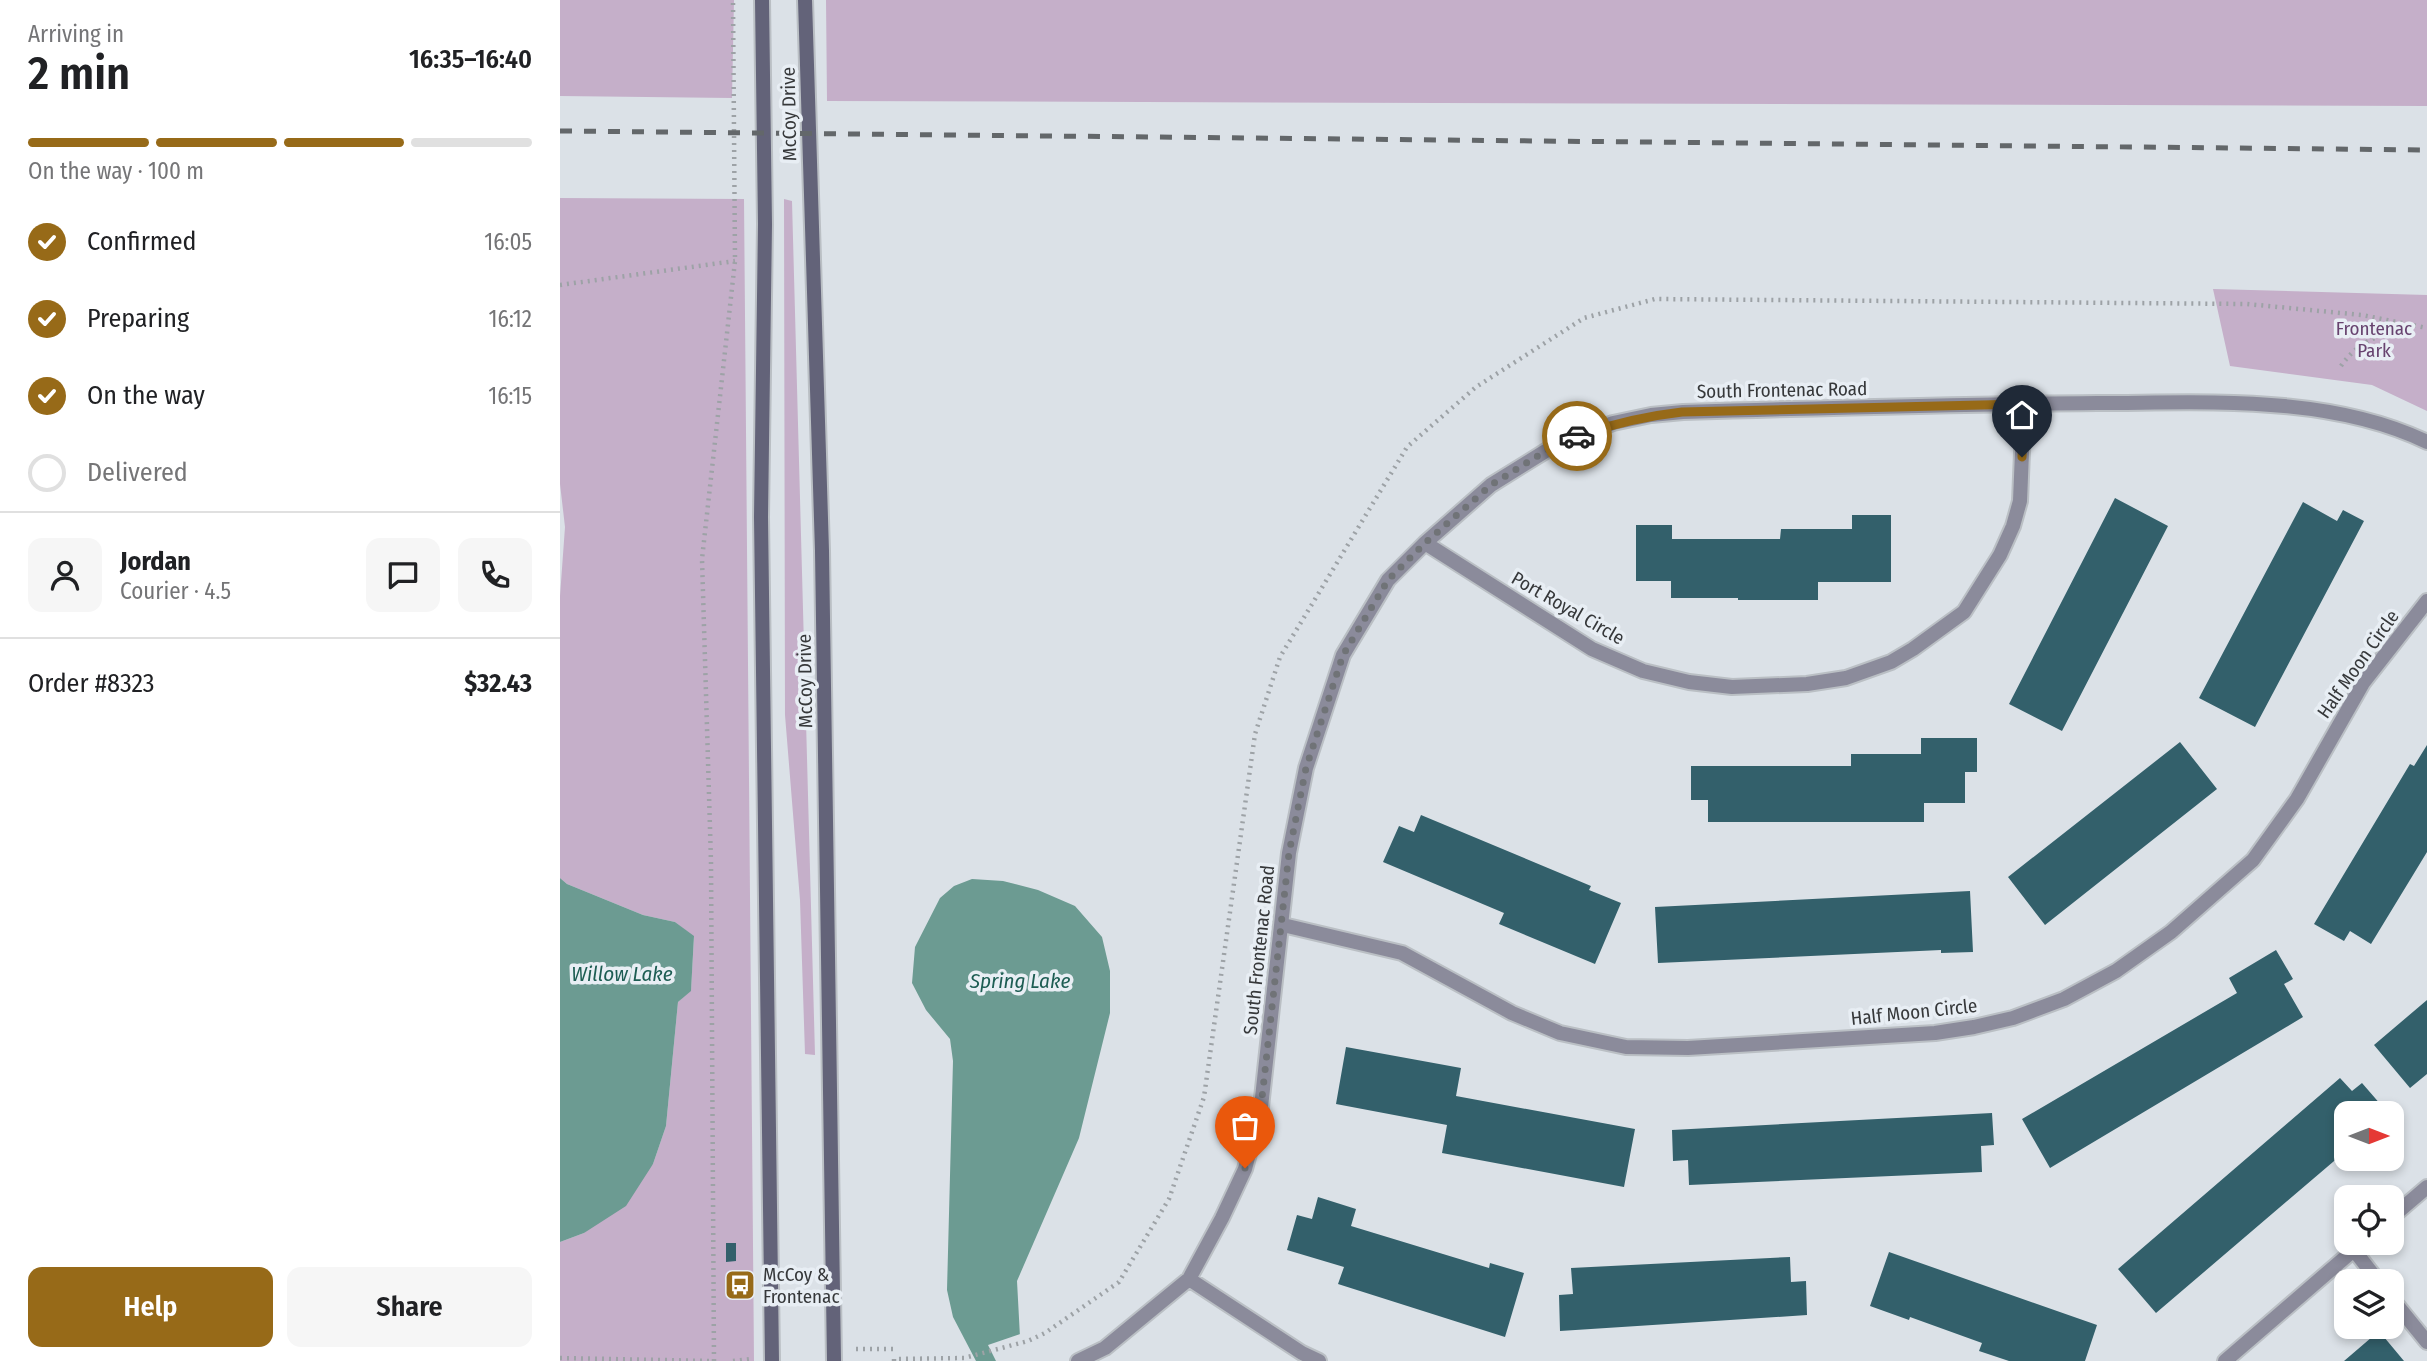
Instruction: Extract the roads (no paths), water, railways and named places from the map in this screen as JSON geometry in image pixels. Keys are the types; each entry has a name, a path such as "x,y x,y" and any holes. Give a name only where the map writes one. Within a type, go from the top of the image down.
{"street":[{"name":"McCoy Drive","path":"762,0 765,237 761,517 772,1361"},
{"name":"McCoy Drive","path":"805,0 822,551 834,1361"},
{"name":"South Frontenac Road","path":"1078,1361 1105,1348 1189,1279 1222,1218 1245,1168 1261,1107 1289,853 1306,768 1343,655 1388,580 1425,543 1491,485 1557,444 1613,424 1651,415 1682,412 2024,404 2217,403 2283,406 2362,419 2427,442"},
{"name":"Port Royal Circle","path":"1425,543 1592,649 1643,671 1689,682 1732,687 1807,684 1846,678 1902,656 1964,612 2000,555 2013,526 2020,501 2024,404"},
{"name":"Half Moon Circle","path":"1283,925 1402,953 1512,1013 1560,1033 1626,1047 1688,1048 1935,1033 2013,1018 2064,999 2116,971 2171,932 2253,860 2297,799 2363,683 2427,601"},
{"path":"2404,1207 2427,1187"},
{"path":"2225,1361 2348,1255"},
{"path":"1189,1279 1302,1353 1319,1361"},
{"path":"2404,1314 2427,1342"}],"water":[{"name":"Willow Lake","path":"560,878 567,884 643,915 675,922 694,936 691,991 678,1002 666,1126 653,1164 626,1206 584,1233 560,1242"},
{"name":"Spring Lake","path":"972,879 1003,881 1038,890 1075,906 1102,937 1110,971 1110,1013 1079,1138 1017,1281 1020,1337 1029,1361 976,1361 953,1317 947,1290 953,1061 950,1039 926,1010 912,983 915,947 940,898 954,886"}],"railway":[{"path":"560,131 2427,150"}],"place":[{"name":"McCoy & Frontenac","path":"740,1285"}],"park label":[{"name":"Frontenac Park","path":"2374,339"}]}
